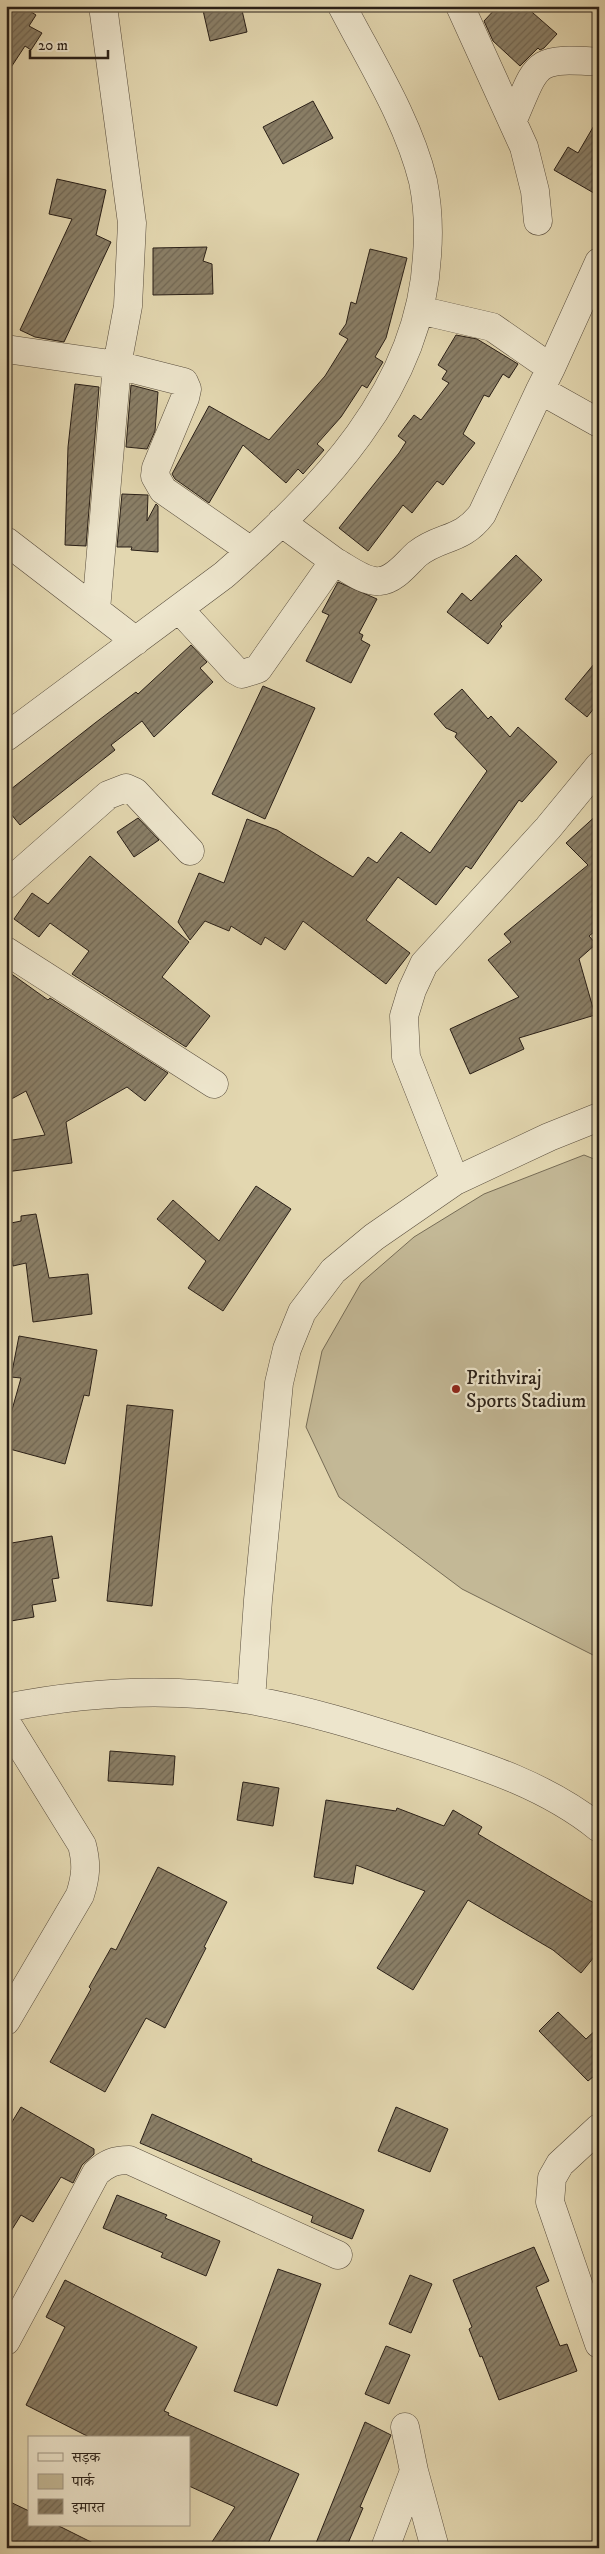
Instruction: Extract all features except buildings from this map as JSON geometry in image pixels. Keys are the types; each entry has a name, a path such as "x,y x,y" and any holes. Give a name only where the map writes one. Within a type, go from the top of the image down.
{"street":[{"path":"96,610 117,365 128,306 132,223 103,6"},
{"path":"6,737 179,609 251,551 338,462 376,412 394,381 419,310 426,280 428,215 423,181 396,110 342,6"},
{"path":"460,6 513,120 531,168 538,221"},
{"path":"513,120 538,68 551,61 558,60 599,62"},
{"path":"281,522 334,560 363,577 380,582 393,577 428,546 460,535 473,527 482,514 599,262"},
{"path":"419,310 492,327 546,379 599,423"},
{"path":"6,348 117,365 184,382 187,389 185,398 156,468 158,484 163,490 251,551"},
{"path":"6,541 136,641"},
{"path":"179,609 235,670 242,674 250,673 258,669 334,560"},
{"path":"455,1181 406,1058 404,1016 412,990 424,964 548,828 599,766"},
{"path":"6,885 108,795 126,788 135,792 190,851"},
{"path":"6,950 214,1084"},
{"path":"251,1700 258,1600 279,1383 287,1349 302,1312 334,1271 374,1237 455,1181 549,1137 598,1118"},
{"path":"6,1708 56,1698 115,1693 190,1693 251,1700 336,1719 487,1766 551,1795 599,1828"},
{"path":"6,1722 82,1845 86,1860 86,1877 80,1895 6,2021"},
{"path":"599,2128 560,2164 552,2178 550,2202 599,2344"},
{"path":"6,2341 96,2173 105,2165 117,2160 129,2160 338,2256"},
{"path":"405,2427 414,2471 435,2548"},
{"path":"385,2548 414,2471"}],"green space":[{"name":"Prithviraj Sports Stadium","path":"584,1155 599,1161 599,1658 462,1589 339,1497 306,1427 322,1351 361,1283 414,1237 484,1194"}],"place":[{"name":"Prithviraj Sports Stadium","path":"456,1389"}]}
